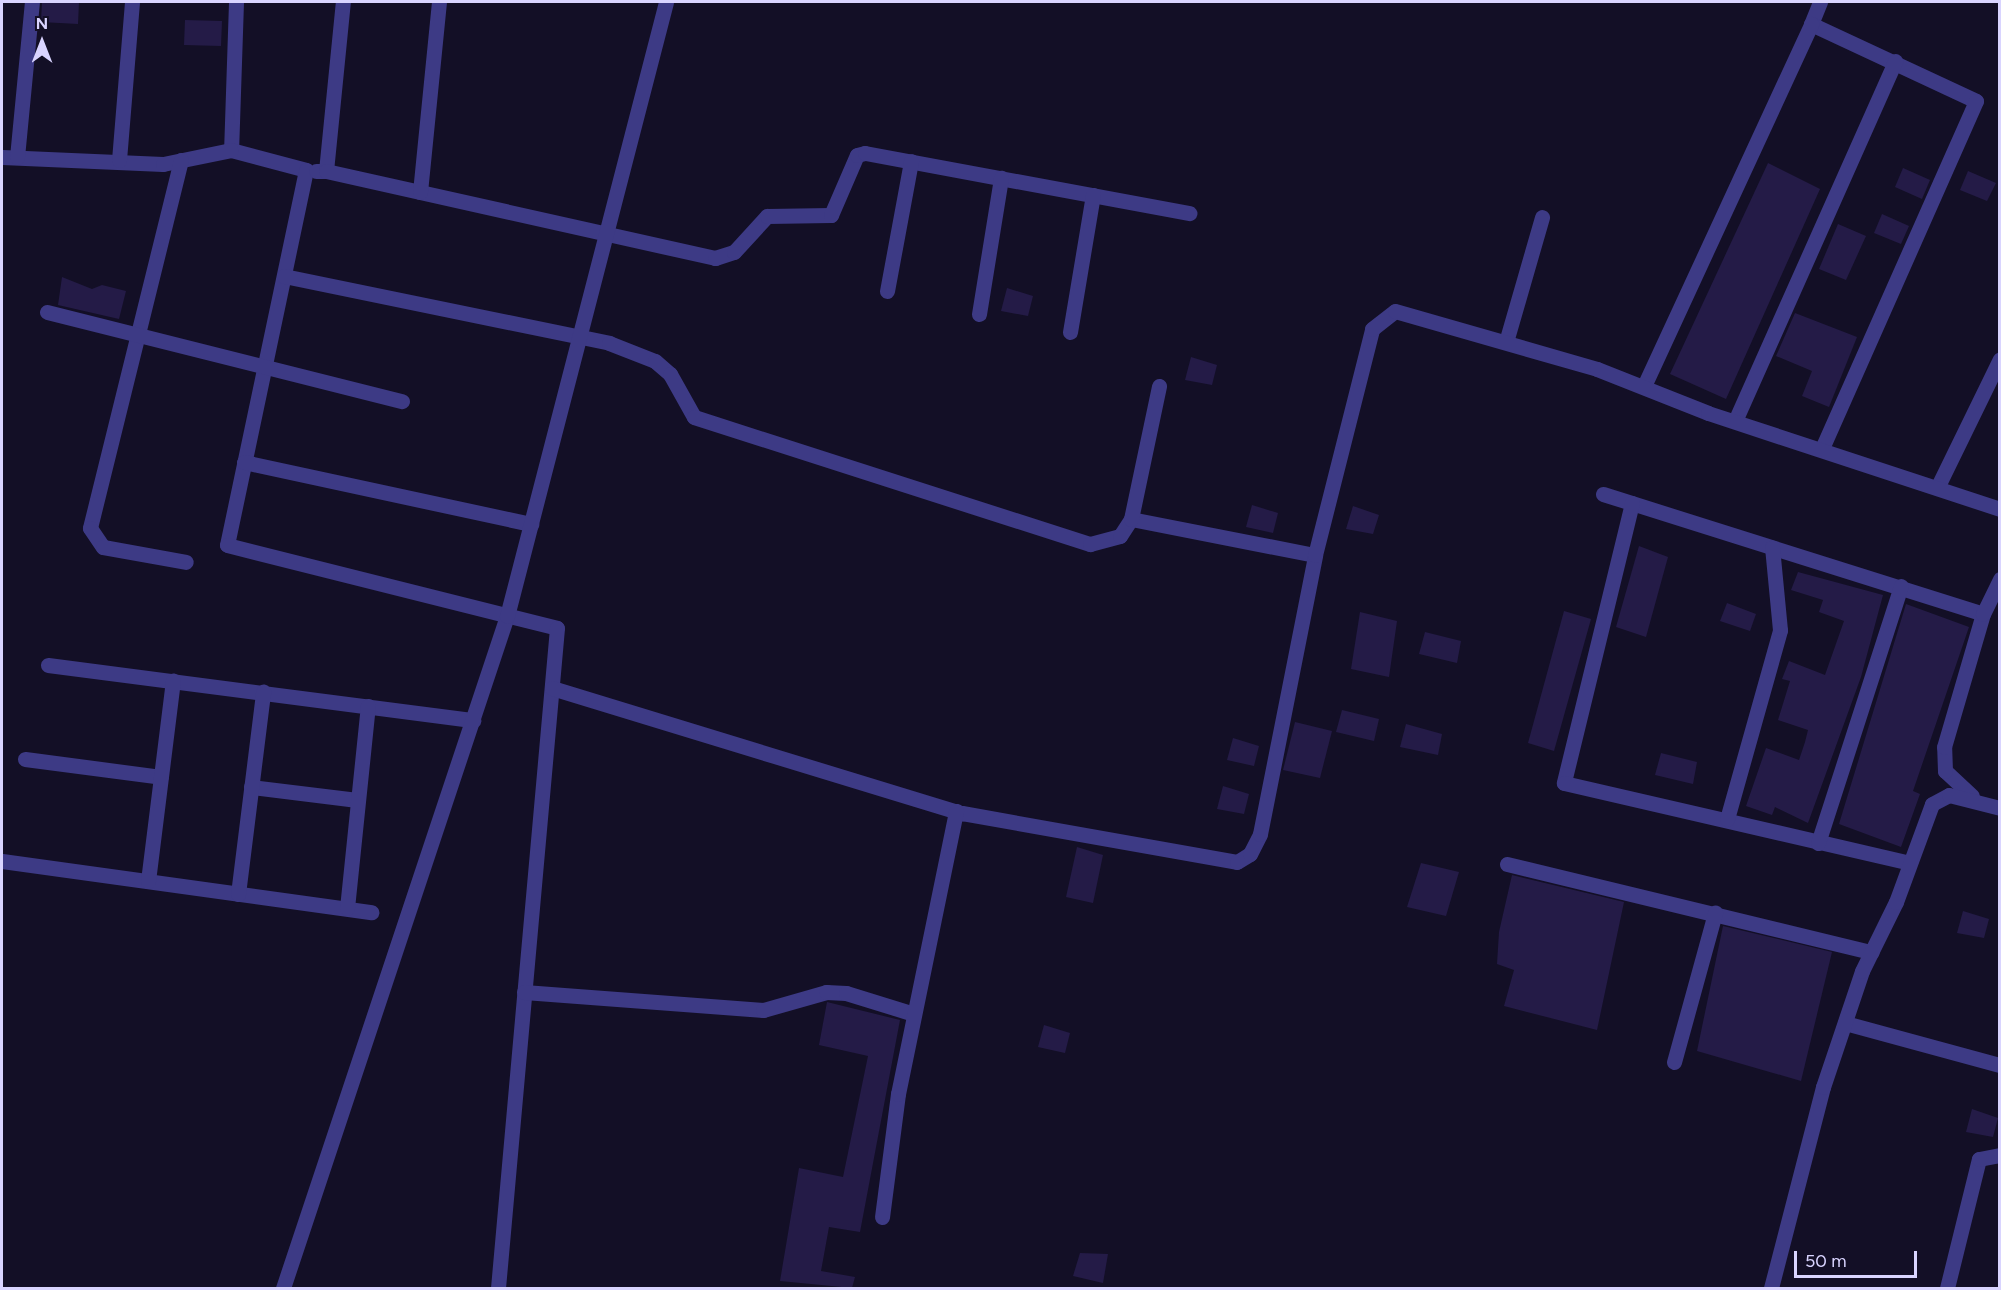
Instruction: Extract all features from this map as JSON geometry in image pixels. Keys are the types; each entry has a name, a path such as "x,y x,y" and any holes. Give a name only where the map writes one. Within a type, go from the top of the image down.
{"street":[{"path":"32,2 9,157 181,160 231,150 306,170 326,171 606,234 726,258 767,216 831,215 857,155 911,162 1190,213"},
{"path":"119,160 132,2"},
{"path":"231,150 236,2"},
{"path":"326,171 343,2"},
{"path":"420,192 439,2"},
{"path":"283,1288 507,616 666,2"},
{"path":"1644,386 1820,2"},
{"path":"1811,24 1969,94 1975,109 1822,449"},
{"path":"1735,421 1895,61"},
{"path":"181,160 90,528 103,547 186,562"},
{"path":"887,291 911,162"},
{"path":"306,170 227,545 557,628 498,1288"},
{"path":"979,314 1001,178"},
{"path":"1070,332 1093,195"},
{"path":"1506,342 1542,217"},
{"path":"284,276 580,335 655,361 670,374 694,417 1090,544 1120,536 1131,519 1159,386"},
{"path":"552,688 956,811 1222,864 1250,854 1260,834 1315,555 1377,322 1395,311 1407,312 1644,386 1735,421 1938,486 2000,509"},
{"path":"47,312 402,401"},
{"path":"1938,486 2000,359"},
{"path":"244,462 531,524"},
{"path":"1603,494 1901,586 1983,614"},
{"path":"1632,503 1564,783 1906,862"},
{"path":"1131,519 1315,555"},
{"path":"1727,819 1780,630 1773,548"},
{"path":"1982,803 1951,782 1943,758 1983,614 2000,579"},
{"path":"1818,843 1901,586"},
{"path":"48,665 473,720"},
{"path":"148,881 173,681"},
{"path":"238,894 263,692"},
{"path":"347,908 368,706"},
{"path":"26,759 161,777"},
{"path":"251,787 357,800"},
{"path":"1771,1288 1845,1023 1872,952 1896,902 1906,862 1932,804 1949,795 2000,808"},
{"path":"882,1217 914,1014 956,811"},
{"path":"2,861 371,912"},
{"path":"1508,864 1872,952"},
{"path":"1674,1062 1715,913"},
{"path":"524,992 762,1010 826,993 846,993 914,1014"},
{"path":"1845,1023 2000,1065"},
{"path":"1947,1288 1979,1159 2000,1155"}],"building":[{"path":"42,2 79,2 78,24 41,22"},
{"path":"185,20 222,21 221,46 184,45"},
{"path":"1768,163 1820,189 1726,399 1670,374"},
{"path":"1903,168 1930,180 1922,199 1895,187"},
{"path":"1968,171 1996,183 1987,201 1960,190"},
{"path":"1882,214 1909,226 1901,244 1874,233"},
{"path":"1838,224 1866,236 1846,280 1819,269"},
{"path":"62,277 92,289 102,285 126,291 119,319 58,305"},
{"path":"1007,288 1033,296 1028,316 1001,311"},
{"path":"1795,313 1857,337 1829,407 1802,396 1812,371 1776,356"},
{"path":"1191,357 1217,365 1212,385 1185,380"},
{"path":"1252,505 1278,513 1273,533 1246,527"},
{"path":"1353,506 1379,515 1373,534 1346,529"},
{"path":"1639,546 1668,557 1646,637 1616,627"},
{"path":"1798,572 1883,595 1861,677 1808,823 1775,807 1772,815 1746,806 1766,748 1799,760 1805,742 1808,730 1778,720 1790,681 1782,679 1789,661 1825,675 1844,621 1819,612 1823,600 1791,590"},
{"path":"1727,603 1756,614 1750,631 1720,621"},
{"path":"1906,604 1969,627 1913,791 1920,794 1901,847 1839,824"},
{"path":"1564,611 1591,619 1554,751 1528,743"},
{"path":"1360,612 1397,621 1389,677 1351,669"},
{"path":"1425,632 1461,641 1457,663 1419,654"},
{"path":"1342,710 1379,719 1374,741 1336,732"},
{"path":"1295,722 1332,731 1320,778 1283,770"},
{"path":"1406,724 1442,734 1438,755 1400,747"},
{"path":"1233,738 1259,746 1254,766 1227,760"},
{"path":"1661,753 1697,762 1693,784 1655,775"},
{"path":"1223,786 1249,794 1244,814 1217,809"},
{"path":"1077,847 1103,855 1093,903 1066,897"},
{"path":"1421,863 1459,872 1446,916 1407,907"},
{"path":"1512,875 1624,902 1597,1030 1504,1006 1514,970 1497,964 1499,932"},
{"path":"1963,911 1989,919 1984,938 1957,933"},
{"path":"1723,926 1832,952 1801,1081 1697,1051"},
{"path":"827,1002 900,1020 860,1232 829,1227 821,1271 855,1277 852,1288 780,1281 799,1168 843,1177 868,1056 819,1045"},
{"path":"1044,1025 1070,1033 1065,1053 1038,1047"},
{"path":"1972,1109 1998,1118 1993,1137 1966,1132"},
{"path":"1080,1253 1108,1254 1103,1283 1073,1276"}]}
